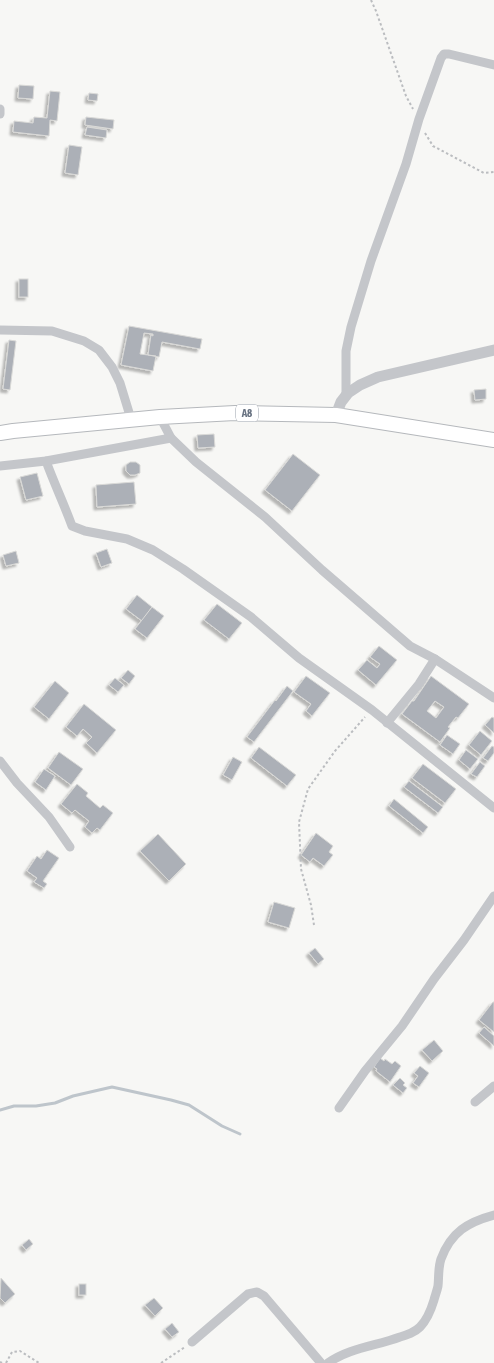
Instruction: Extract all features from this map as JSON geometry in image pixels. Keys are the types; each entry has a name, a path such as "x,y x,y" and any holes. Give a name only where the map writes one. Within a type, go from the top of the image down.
{"main road":[{"name":"A8","path":"0,433 131,419 235,413 336,415 494,440"}],"street":[{"path":"346,396 346,351 351,327 371,261 441,58 444,54 449,54 494,65"},
{"path":"0,108 0,114"},
{"path":"0,330 52,331 84,341 99,350 112,367 120,383 131,419"},
{"path":"336,415 341,402 346,396 360,385 378,377 494,350"},
{"path":"160,417 171,438 196,462 265,517 322,570 410,646 435,659 494,698"},
{"path":"0,466 46,461 171,438"},
{"path":"46,461 72,526 85,531 127,539 153,550 199,580 251,617 299,658 388,722 494,808"},
{"path":"388,722 419,684 435,659"},
{"path":"0,761 49,817 70,847"},
{"path":"338,1108 402,1026 494,896"},
{"path":"476,1102 494,1086"},
{"path":"328,1363 350,1352 414,1332 420,1327 430,1314 438,1287 441,1260 456,1233 477,1220 494,1215"},
{"path":"192,1342 248,1294 257,1292 264,1296 320,1363"}],"path":[{"path":"314,925 311,905 301,869 299,822 308,789 335,751 372,710"},
{"path":"161,1363 192,1342"},
{"path":"6,1363 12,1352 20,1351 39,1363"}],"building":[{"path":"19,85 34,86 33,99 18,98"},
{"path":"50,91 60,92 57,121 50,120 49,136 13,132 14,121 33,123 34,117 47,118"},
{"path":"89,93 98,94 97,101 88,100"},
{"path":"86,117 114,120 113,129 85,125"},
{"path":"87,127 107,130 106,138 85,135"},
{"path":"69,145 82,147 78,175 65,173"},
{"path":"19,279 28,279 28,297 19,297"},
{"path":"129,326 202,339 200,349 162,342 159,357 156,356 153,371 121,365"},
{"path":"9,340 16,341 10,390 3,389"},
{"path":"486,389 486,399 475,400 474,390"},
{"path":"214,434 215,447 198,448 197,435"},
{"path":"293,454 320,475 292,511 265,490"},
{"path":"130,462 136,462 140,465 140,473 130,475 126,471 126,465"},
{"path":"37,473 43,496 26,500 20,477"},
{"path":"134,482 136,504 97,507 96,485"},
{"path":"107,549 112,563 101,567 96,553"},
{"path":"16,551 19,563 6,566 3,555"},
{"path":"137,595 152,607 142,621 126,609"},
{"path":"217,604 242,623 229,639 204,620"},
{"path":"152,607 164,616 147,638 135,629"},
{"path":"379,646 397,660 376,685 358,670 367,660 377,668 380,664 370,657"},
{"path":"128,670 135,676 129,684 121,678"},
{"path":"306,676 330,693 312,716 306,711 311,704 294,692"},
{"path":"431,676 469,704 448,727 450,728 440,742 402,714 414,701","holes":["435,701 444,707 436,718 427,711"]},
{"path":"115,678 124,685 118,692 109,685"},
{"path":"55,681 69,693 49,719 34,707"},
{"path":"287,686 293,691 254,742 247,737"},
{"path":"84,704 116,730 97,753 86,743 92,737 83,729 77,736 66,727"},
{"path":"492,717 494,718 494,733 485,725"},
{"path":"480,731 492,741 481,755 469,745"},
{"path":"447,735 460,744 453,754 440,745"},
{"path":"492,746 494,747 494,753 488,761 483,758"},
{"path":"259,747 296,775 287,786 251,758"},
{"path":"466,750 478,759 470,769 459,760"},
{"path":"59,752 83,769 71,785 48,768"},
{"path":"233,757 242,762 232,780 223,775"},
{"path":"480,762 485,766 477,777 471,774"},
{"path":"423,764 456,789 445,803 412,778"},
{"path":"44,769 55,776 46,790 35,782"},
{"path":"409,781 443,807 438,813 404,787"},
{"path":"77,784 88,793 86,796 100,808 103,805 113,813 100,830 97,828 92,833 85,827 89,821 75,810 72,813 61,804"},
{"path":"394,799 428,827 423,833 389,806"},
{"path":"316,833 333,846 329,852 333,855 324,866 313,858 310,862 301,855"},
{"path":"158,834 186,864 169,881 140,851"},
{"path":"47,850 59,858 43,881 47,884 44,888 34,882 37,878 27,871 37,856 41,859"},
{"path":"274,902 295,908 289,928 268,922"},
{"path":"315,948 324,959 318,964 309,953"},
{"path":"494,1002 494,1032 479,1020"},
{"path":"484,1027 494,1036 494,1046 479,1033"},
{"path":"434,1040 443,1051 432,1061 422,1050"},
{"path":"380,1058 392,1064 395,1061 401,1066 390,1082 376,1071 377,1069 374,1067"},
{"path":"420,1066 429,1073 419,1087 413,1083 418,1076 414,1073"},
{"path":"400,1078 405,1083 403,1085 407,1088 403,1093 393,1085"},
{"path":"29,1239 33,1244 26,1250 22,1245"},
{"path":"1,1278 15,1294 5,1303 0,1298"},
{"path":"79,1284 86,1284 86,1295 79,1295"},
{"path":"154,1298 163,1308 155,1316 145,1305"},
{"path":"172,1323 179,1332 172,1337 165,1329"}],"waterway":[{"path":"0,1110 14,1106 36,1106 55,1103 73,1096 112,1087 189,1105 222,1126 240,1134"}]}
